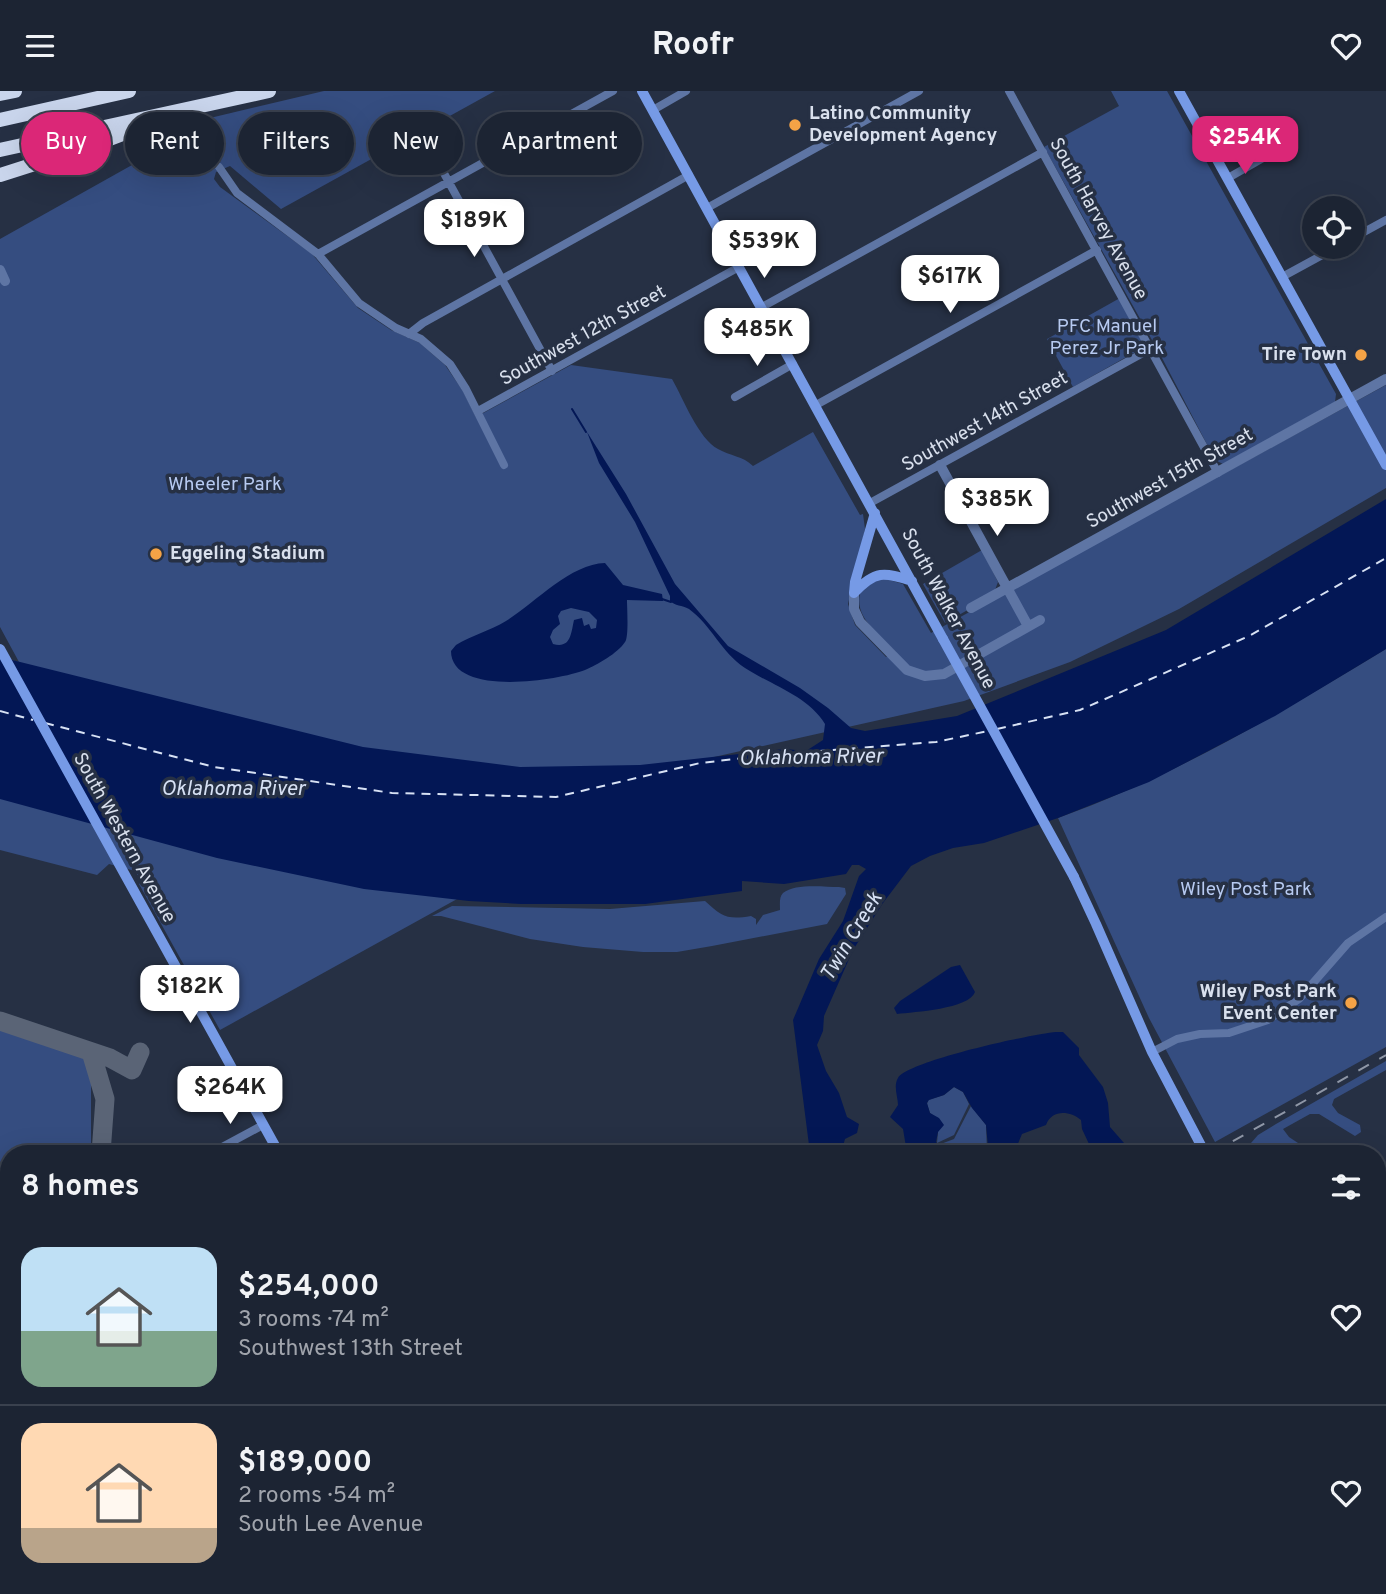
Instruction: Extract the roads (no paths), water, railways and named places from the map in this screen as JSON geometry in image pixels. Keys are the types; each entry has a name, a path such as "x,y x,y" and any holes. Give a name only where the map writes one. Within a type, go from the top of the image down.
{"highway":[{"path":"0,94 15,91"},
{"path":"0,120 129,91"},
{"path":"0,150 269,91"},
{"path":"0,174 94,145 187,109"}],"main road":[{"name":"South Walker Avenue","path":"642,91 1073,877 1152,1052 1201,1145"},
{"path":"1179,91 1386,465"},
{"path":"854,593 873,508"},
{"path":"854,593 870,577 880,574 891,574 912,581"},
{"name":"South Western Avenue","path":"0,649 274,1145"}],"street":[{"path":"318,254 613,91"},
{"path":"653,110 686,91"},
{"path":"707,208 919,91"},
{"name":"South Harvey Avenue","path":"1009,91 1218,473"},
{"path":"1228,178 1277,150"},
{"path":"762,307 1043,152"},
{"path":"224,174 237,193 318,254 359,303 425,341 453,369 478,411 504,465"},
{"path":"444,175 552,371"},
{"path":"410,334 423,323 689,175"},
{"path":"1365,231 1386,220"},
{"path":"816,405 1097,250"},
{"path":"1282,277 1315,259"},
{"name":"Southwest 12th Street","path":"478,411 739,267"},
{"path":"0,270 5,281"},
{"name":"Southwest 14th Street","path":"873,508 940,465 1152,348"},
{"path":"735,397 793,364"},
{"name":"Southwest 15th Street","path":"971,608 1386,379"},
{"path":"940,465 1028,626"},
{"path":"854,593 854,609 860,622 907,670 925,676 944,674 1040,619"},
{"path":"1152,1052 1177,1039 1200,1034 1229,1033 1268,1020 1299,999 1348,943 1386,917"},
{"path":"226,1145 263,1125"}],"water":[{"name":"Oklahoma River","path":"587,432 626,494 675,584 728,646 800,688 851,728 865,731 957,716 1166,630 1386,499 1386,649 1275,716 1149,782 1058,818 984,843 953,848 911,866 853,950 824,1016 823,1031 817,1045 847,1117 859,1124 857,1133 845,1139 843,1145 809,1145 793,1020 819,959 843,921 859,876 866,869 859,865 852,865 846,874 784,884 742,881 742,891 645,904 521,904 469,901 364,889 217,858 0,799 0,657 363,747 520,767 640,765 785,749 806,751 823,740 825,724 818,714 799,698 737,662 697,616 689,609 670,601 635,522 599,463"},
{"path":"605,563 623,585 662,594 663,601 627,600 626,639 612,654 585,670 530,681 486,680 468,675 456,665 451,651 456,645 506,621 566,577 592,565","holes":["571,608 589,612 597,620 596,628 591,629 589,624 584,626 582,618 574,620 567,642 553,644 550,637 560,624 558,616 561,611"]},
{"path":"960,965 975,992 971,998 940,1009 897,1014 894,1008 900,1001 951,967"},
{"path":"1063,1032 1079,1048 1079,1055 1103,1087 1108,1103 1110,1127 1125,1145 1088,1145 1081,1120 1062,1113 1052,1116 1046,1125 1022,1134 1017,1145 988,1145 986,1125 963,1092 954,1087 927,1103 930,1113 944,1125 938,1132 936,1142 938,1145 906,1145 903,1129 890,1117 898,1105 898,1078 924,1064 1023,1038"}],"waterway":[{"path":"572,409 586,432"},
{"path":"662,599 671,602"}],"railway":[{"path":"1226,1145 1386,1055"}],"place":[{"name":"Latino Community Development Agency","path":"795,125"},
{"name":"Tire Town","path":"1361,355"},
{"name":"Eggeling Stadium","path":"156,554"},
{"name":"Wiley Post Park Event Center","path":"1351,1003"}],"park label":[{"name":"PFC Manuel Perez Jr Park","path":"1107,338"},
{"name":"Wheeler Park","path":"225,485"},
{"name":"Wiley Post Park","path":"1246,890"}],"water label":[{"name":"Twin Creek","path":"852,937"}]}
